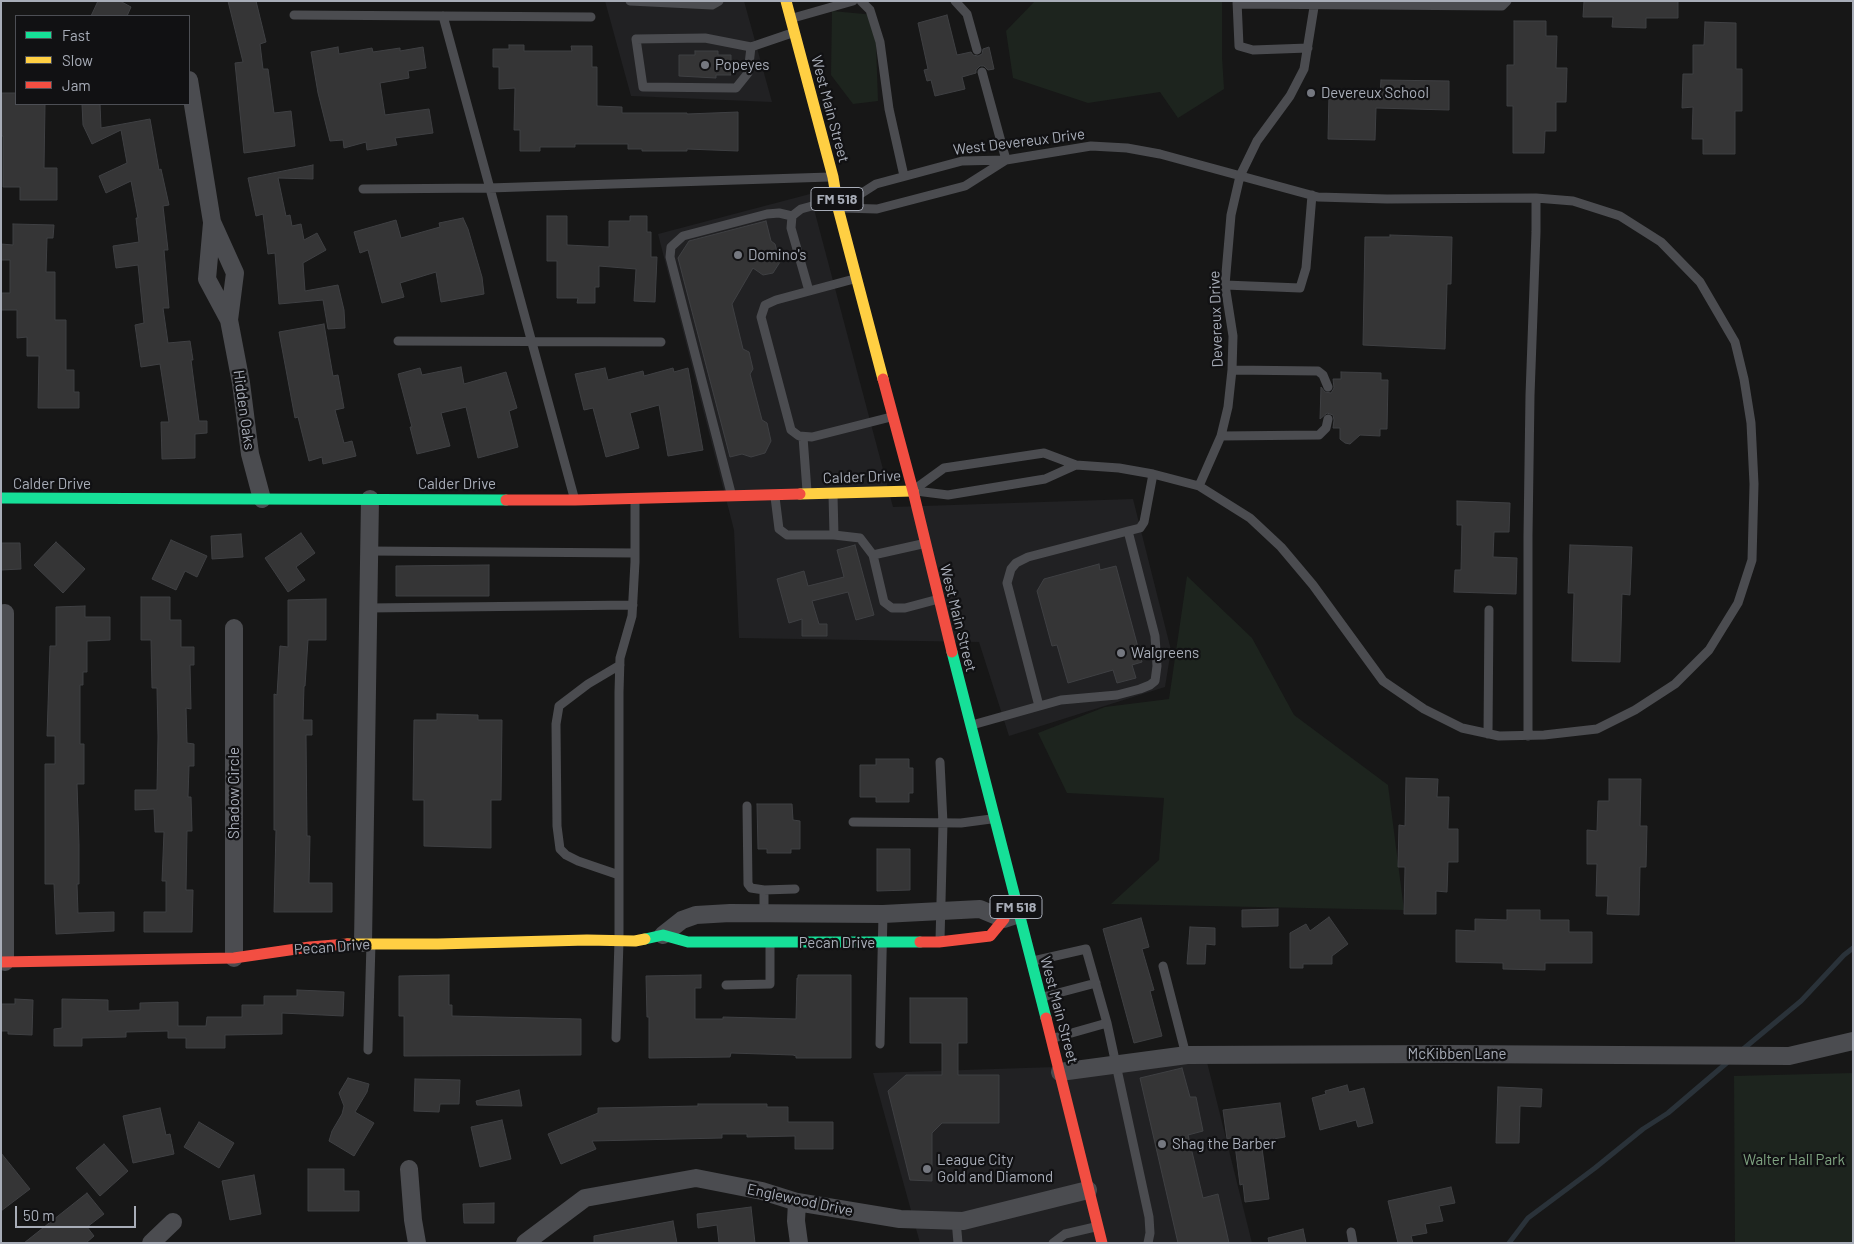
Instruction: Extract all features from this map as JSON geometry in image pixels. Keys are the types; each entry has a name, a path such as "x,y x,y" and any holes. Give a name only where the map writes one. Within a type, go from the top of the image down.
{"street":[{"name":"West Main Street","path":"786,1 832,176 837,204 913,490 938,599 994,818 1011,917 1031,962 1102,1243"},
{"name":"Hidden Oaks","path":"190,86 212,222 207,279 229,320 241,383 250,454 262,499"},
{"name":"Hidden Oaks","path":"212,222 235,273 229,320"},
{"name":"Calder Drive","path":"1,498 574,500 913,490"},
{"path":"367,943 370,499"},
{"path":"3,962 5,612"},
{"name":"Shadow Circle","path":"234,628 234,958"},
{"name":"Pecan Drive","path":"3,962 234,958 310,947 367,943 438,944 635,941 663,935 682,920 696,915 730,913 882,914 980,909 1011,917"},
{"name":"Pecan Drive","path":"663,935 688,942 940,942 990,936 1011,917"},
{"name":"McKibben Lane","path":"1060,1072 1186,1055 1789,1056 1853,1041"},
{"path":"409,1169 413,1220 417,1243"},
{"name":"Englewood Drive","path":"525,1243 585,1198 696,1178 762,1190 797,1202 900,1220 963,1221 1088,1190"},
{"path":"797,1202 796,1221 799,1243"},
{"path":"151,1243 174,1222"}],"lane":[{"path":"630,1 712,5 719,1"},
{"path":"791,18 853,1"},
{"path":"861,1 870,10 880,42 889,109 904,176"},
{"path":"955,1 967,14 977,50"},
{"path":"1308,48 1253,50 1239,46 1237,3 1502,6 1507,1"},
{"name":"Devereux Drive","path":"1199,486 1221,436 1228,406 1233,336 1225,285 1231,216 1240,176 1257,141 1290,96 1304,70 1315,3"},
{"path":"294,15 591,17"},
{"path":"443,16 574,500"},
{"path":"751,47 748,73 736,88 643,87 636,39 705,38 751,47 794,33"},
{"path":"809,291 791,228 792,216 801,209 837,204 877,208 965,186 1006,160 982,72"},
{"name":"West Devereux Drive","path":"837,204 876,184 962,161 1006,160 1091,146 1127,148 1195,163 1312,195 1386,199 1536,198 1573,201 1620,216 1661,242 1700,282 1735,342 1744,379 1751,423 1754,484 1752,560 1738,603 1709,650 1675,684 1635,710 1598,729 1544,736 1499,736 1462,728 1424,709 1383,682 1313,585 1281,547 1250,518 1199,486 1153,474 1119,468 1076,465"},
{"path":"363,188 489,188 832,176"},
{"path":"1225,285 1300,288 1306,268 1312,195"},
{"path":"1528,736 1530,395 1536,198"},
{"path":"731,495 670,257 671,246 683,236 767,214 779,213 792,216"},
{"path":"857,278 776,300 765,305 761,317 791,430 799,436 812,437 893,417"},
{"path":"398,341 660,342"},
{"path":"1232,370 1318,371 1323,375 1328,387"},
{"path":"1221,436 1319,435 1326,428 1328,419"},
{"path":"803,437 807,493"},
{"path":"913,490 944,468 1044,453 1076,465"},
{"path":"913,490 948,495 1045,479 1076,465"},
{"path":"1039,706 1007,583 1011,569 1016,562 1028,557 1140,528 1144,522 1153,474"},
{"path":"832,493 834,535"},
{"path":"775,494 779,529 787,535 834,535 860,538 874,555 884,602 892,608 905,608 938,599"},
{"path":"616,1038 619,941 620,658 632,616 635,498"},
{"path":"970,725 1061,700 1118,695 1150,685 1155,680 1157,666 1155,636 1128,531"},
{"path":"874,555 925,544"},
{"path":"369,551 635,553"},
{"path":"368,608 633,605"},
{"path":"1488,734 1489,610"},
{"path":"619,875 578,861 566,855 560,849 557,826 556,724 559,706 588,684 620,665"},
{"path":"940,762 943,823 940,942"},
{"path":"747,806 748,884 751,888 764,890 795,889"},
{"path":"853,822 943,823 976,822 994,818"},
{"path":"764,890 764,914"},
{"path":"880,1044 882,914"},
{"path":"726,985 770,984 770,942"},
{"path":"367,943 368,1050"},
{"path":"1031,962 1086,949 1107,1023 1149,1217 1150,1233 1148,1243"},
{"path":"1163,966 1186,1055"},
{"path":"1040,998 1096,983"},
{"path":"1051,1038 1107,1023"},
{"path":"956,1220 958,1243"},
{"path":"1053,1243 1065,1234 1098,1226"},
{"path":"1350,1232 1352,1243"}],"shaded area":[{"path":"605,1 744,1 772,102 631,96"},
{"path":"810,194 893,507 1133,499 1171,650 1165,687 1009,736 979,642 739,638 734,530 658,234"},
{"path":"1207,1062 1252,1243 920,1243 873,1073"}],"green space":[{"path":"1035,1 1222,1 1224,89 1178,118 1160,92 1088,103 1013,78 1006,31"},
{"path":"832,11 875,15 878,101 853,104 831,75"},
{"path":"1187,576 1252,638 1294,715 1388,785 1404,910 1111,904 1159,860 1164,798 1067,793 1038,733 1105,707 1169,699"},
{"name":"Walter Hall Park","path":"1853,1073 1853,1243 1735,1243 1734,1076"}],"building":[{"path":"98,1 120,1 131,7 127,15 91,15"},
{"path":"228,1 256,1 266,42 260,44 263,69 268,69 274,113 291,111 295,146 244,153 235,63 243,62"},
{"path":"1584,1 1678,1 1678,18 1646,18 1646,28 1612,27 1613,17 1583,17"},
{"path":"947,15 957,55 971,52 973,55 978,56 982,54 983,49 989,47 994,69 988,70 984,66 980,66 976,73 962,77 965,89 935,96 931,80 927,81 924,70 928,69 918,23"},
{"path":"1514,21 1546,21 1546,36 1557,36 1556,68 1567,68 1566,102 1556,102 1556,131 1545,131 1544,153 1513,153 1513,106 1507,106 1507,65 1514,65"},
{"path":"1705,22 1736,23 1736,69 1742,69 1742,111 1735,111 1735,154 1703,154 1703,139 1692,139 1693,107 1682,108 1683,74 1693,74 1693,45 1704,45"},
{"path":"509,45 524,45 524,51 572,51 571,46 592,46 592,67 597,67 597,106 622,107 622,113 687,114 738,112 738,151 687,149 687,151 642,151 642,149 628,149 628,144 575,144 575,147 540,147 540,151 520,151 520,130 514,130 515,88 499,89 499,67 493,67 493,49 509,49"},
{"path":"338,47 339,54 372,48 373,52 400,48 400,51 423,47 426,68 408,71 409,78 380,83 385,115 429,109 433,133 395,138 397,145 367,150 366,142 344,148 343,140 330,141 318,93 311,52"},
{"name":"Popeyes","path":"695,51 718,51 718,55 731,55 731,75 716,75 716,78 679,76 679,55 695,55"},
{"path":"1381,80 1449,81 1449,110 1376,108 1375,140 1328,139 1329,94 1380,94"},
{"path":"1,93 15,93 15,105 45,105 44,168 57,168 57,200 20,200 20,187 3,187 3,136 1,136"},
{"path":"82,105 100,105 101,128 150,119 159,170 161,169 169,205 163,206 168,250 164,250 169,308 163,308 168,343 190,341 199,421 207,421 207,433 195,434 195,458 162,459 161,422 169,422 160,364 141,367 135,325 144,323 138,265 116,268 113,246 139,242 136,218 138,218 131,181 106,193 99,176 127,163 121,130 92,144 83,125"},
{"path":"313,165 313,179 278,178 286,216 290,215 292,226 301,224 304,240 317,233 326,250 303,263 305,291 338,285 344,310 345,328 328,329 323,300 279,304 275,253 268,254 263,214 256,216 248,178"},
{"path":"547,216 567,216 567,245 609,247 609,221 630,221 630,216 647,216 647,232 651,232 651,257 657,257 655,302 634,301 636,269 599,266 599,287 595,287 595,303 577,303 578,298 557,298 557,261 547,261"},
{"path":"463,218 482,277 484,294 441,302 436,272 400,283 404,297 382,303 368,250 360,253 354,232 396,220 401,238 440,227 439,223"},
{"path":"766,221 771,241 775,244 780,262 773,273 763,275 753,268 732,304 743,349 749,352 753,369 750,374 762,420 767,423 771,441 765,453 751,457 742,454 730,457 678,258 689,241"},
{"path":"13,224 54,225 53,238 47,238 46,272 55,272 55,320 66,320 66,370 74,370 74,392 79,392 79,408 38,408 39,356 27,356 27,337 17,338 17,310 1,310 1,293 10,293 10,260 1,260 1,244 13,245"},
{"path":"1390,235 1452,237 1451,284 1447,284 1445,349 1363,345 1365,237 1390,237"},
{"path":"324,324 333,376 338,375 344,408 335,410 344,443 352,441 356,456 323,464 322,457 309,461 298,417 295,418 279,332"},
{"path":"461,367 464,384 506,372 517,408 509,411 518,447 478,458 466,407 441,413 450,446 417,454 398,374 420,368 422,375"},
{"path":"605,368 608,380 643,371 644,376 673,368 674,372 688,368 703,450 668,456 659,405 630,413 639,448 606,457 593,408 584,410 575,374"},
{"path":"1341,372 1381,373 1381,380 1388,380 1387,429 1380,429 1380,436 1360,435 1350,444 1345,443 1340,439 1340,428 1333,428 1333,415 1327,413 1320,419 1321,387 1325,392 1331,393 1334,388 1333,379 1341,379"},
{"path":"1457,501 1510,503 1509,532 1494,532 1493,557 1517,558 1516,594 1454,592 1455,570 1461,570 1462,525 1457,525"},
{"path":"301,533 315,553 296,567 305,580 288,592 265,558"},
{"path":"241,534 243,557 212,559 211,536"},
{"path":"171,540 207,556 197,577 185,571 176,590 152,579"},
{"path":"56,542 85,569 63,593 34,565"},
{"path":"1,543 20,543 21,569 1,570"},
{"path":"855,545 874,615 856,620 848,592 812,601 819,624 827,624 827,636 802,636 802,619 789,623 777,579 804,571 808,586 844,577 837,550"},
{"path":"1570,545 1632,547 1630,595 1622,594 1620,662 1572,661 1574,593 1568,593"},
{"name":"Walgreens","path":"1099,564 1100,570 1116,566 1142,662 1132,665 1136,678 1117,683 1113,670 1068,683 1057,645 1052,646 1037,591 1044,579"},
{"path":"489,565 489,596 396,596 396,566"},
{"path":"141,597 170,597 170,620 181,620 181,647 194,647 194,665 190,665 191,709 186,708 187,743 194,744 194,766 189,766 188,797 191,797 192,831 187,831 186,890 193,890 192,932 144,932 144,912 166,912 166,881 162,881 164,832 155,832 154,809 135,810 135,790 157,790 157,688 152,688 151,640 141,640"},
{"path":"326,599 326,640 308,640 303,720 312,720 312,735 306,735 307,836 310,836 309,883 332,883 332,912 274,912 276,830 274,830 274,694 277,695 280,646 288,647 288,600"},
{"path":"85,606 85,617 110,617 110,640 87,641 87,672 83,672 83,685 80,685 80,744 84,744 84,784 77,784 79,845 78,913 114,912 114,931 56,934 54,884 45,884 45,764 55,764 55,736 47,736 50,646 56,646 56,607"},
{"path":"437,714 478,715 478,720 502,720 501,800 491,800 491,848 424,846 424,800 413,800 414,720 437,720"},
{"path":"876,759 909,759 909,768 913,768 913,793 909,793 909,802 876,802 876,797 860,797 860,765 876,765"},
{"path":"1406,778 1438,779 1437,797 1449,797 1448,829 1458,829 1458,862 1448,862 1447,892 1436,891 1436,914 1404,914 1405,867 1398,867 1399,825 1405,826"},
{"path":"1609,779 1641,779 1640,826 1647,826 1646,867 1640,867 1639,915 1607,914 1608,896 1596,896 1597,864 1587,864 1587,830 1597,831 1598,801 1609,801"},
{"path":"757,804 792,804 793,820 800,821 800,849 791,849 791,853 767,853 767,849 758,849"},
{"path":"877,849 910,849 910,890 877,891"},
{"path":"1278,909 1278,926 1242,927 1242,910"},
{"path":"1507,910 1540,910 1540,920 1569,920 1569,932 1592,932 1592,963 1545,963 1545,970 1503,969 1503,963 1456,962 1456,930 1475,931 1475,919 1507,920"},
{"path":"1329,917 1348,944 1332,956 1332,964 1303,964 1303,968 1290,968 1290,933 1306,924 1310,931"},
{"path":"1141,918 1149,947 1142,949 1154,990 1150,991 1162,1036 1134,1043 1103,929"},
{"path":"1190,927 1215,928 1215,945 1206,944 1205,964 1187,964"},
{"path":"449,975 449,1005 452,1005 452,1016 581,1019 581,1055 404,1056 404,1016 399,1016 399,976"},
{"path":"701,975 701,988 695,988 695,1019 723,1019 723,1017 796,1019 798,975 851,975 851,1058 796,1058 793,1055 731,1053 730,1057 649,1058 646,976"},
{"path":"297,990 344,992 343,1016 282,1013 282,1034 225,1035 225,1048 186,1048 186,1038 168,1038 168,1031 126,1032 126,1037 82,1038 82,1046 54,1046 54,1029 62,1028 62,999 108,1000 108,1011 140,1010 140,1003 178,1002 178,1026 206,1026 207,1017 242,1017 242,1005 264,1005 264,996 297,996"},
{"path":"910,998 967,998 967,1043 958,1043 958,1075 999,1075 999,1123 942,1123 932,1133 932,1181 910,1180 888,1091 906,1075 942,1075 942,1043 910,1043"},
{"path":"15,999 33,1000 32,1035 8,1034 8,1031 1,1031 1,1004 15,1004"},
{"path":"1182,1068 1190,1097 1196,1097 1203,1131 1188,1135 1203,1198 1218,1194 1229,1243 1178,1243 1140,1078"},
{"path":"348,1078 369,1084 367,1092 355,1112 374,1123 354,1156 329,1141 332,1131 342,1114 344,1106 339,1093"},
{"path":"415,1079 460,1080 459,1104 440,1104 439,1112 414,1111"},
{"path":"1347,1085 1349,1092 1364,1088 1373,1123 1358,1127 1356,1120 1320,1130 1312,1098 1326,1094 1325,1091"},
{"path":"1498,1087 1542,1089 1541,1107 1520,1106 1519,1143 1496,1143"},
{"path":"519,1090 522,1106 477,1105 476,1101"},
{"path":"1280,1103 1285,1137 1261,1141 1269,1199 1245,1202 1243,1184 1240,1185 1234,1137 1227,1139 1223,1110"},
{"path":"698,1104 767,1104 767,1107 788,1107 788,1122 833,1122 833,1149 795,1149 795,1136 747,1137 747,1134 722,1134 722,1138 592,1141 596,1149 561,1164 548,1134 598,1113 598,1108 698,1106"},
{"path":"160,1108 166,1135 170,1134 174,1154 133,1163 123,1116"},
{"path":"502,1120 511,1159 480,1167 471,1127"},
{"path":"199,1122 234,1143 219,1168 184,1147"},
{"path":"104,1144 128,1171 100,1196 76,1168"},
{"path":"1,1153 30,1189 1,1211"},
{"path":"308,1169 344,1169 344,1191 359,1191 359,1211 308,1211"},
{"path":"254,1175 261,1214 230,1220 222,1181"},
{"path":"1451,1187 1455,1203 1439,1206 1443,1221 1425,1224 1427,1233 1411,1236 1413,1243 1398,1243 1388,1201"},
{"path":"87,1193 104,1214 87,1227 94,1236 86,1243 24,1243"},
{"path":"494,1203 494,1223 464,1223 463,1204"},
{"path":"751,1207 755,1243 719,1243 717,1225 698,1228 697,1214"},
{"path":"673,1221 677,1243 594,1243 594,1236"},
{"path":"1303,1229 1306,1243 1269,1243 1268,1238"}],"waterway":[{"path":"1742,1050 1801,1001 1844,955 1853,948"},
{"path":"1509,1243 1528,1218 1643,1129 1668,1113 1729,1061"}],"traffic: fast":[{"path":"1,498 506,500"},
{"path":"952,652 1046,1018"},
{"path":"645,939 663,935 688,942 920,942"}],"traffic: slow":[{"path":"786,1 833,177 838,208 883,379"},
{"path":"800,494 913,491"},
{"path":"347,944 635,941 645,939"}],"traffic: jam":[{"path":"883,379 913,491 952,652"},
{"path":"506,500 800,494"},
{"path":"920,942 939,942 990,936 1004,919"},
{"path":"1,962 234,958 310,947 347,944"},
{"path":"1046,1018 1102,1243"}],"place":[{"name":"Popeyes","path":"705,65"},
{"name":"Devereux School","path":"1311,93"},
{"name":"Domino's","path":"738,255"},
{"name":"Walgreens","path":"1121,653"},
{"name":"Shag the Barber","path":"1162,1144"},
{"name":"League City Gold and Diamond","path":"927,1169"}]}
